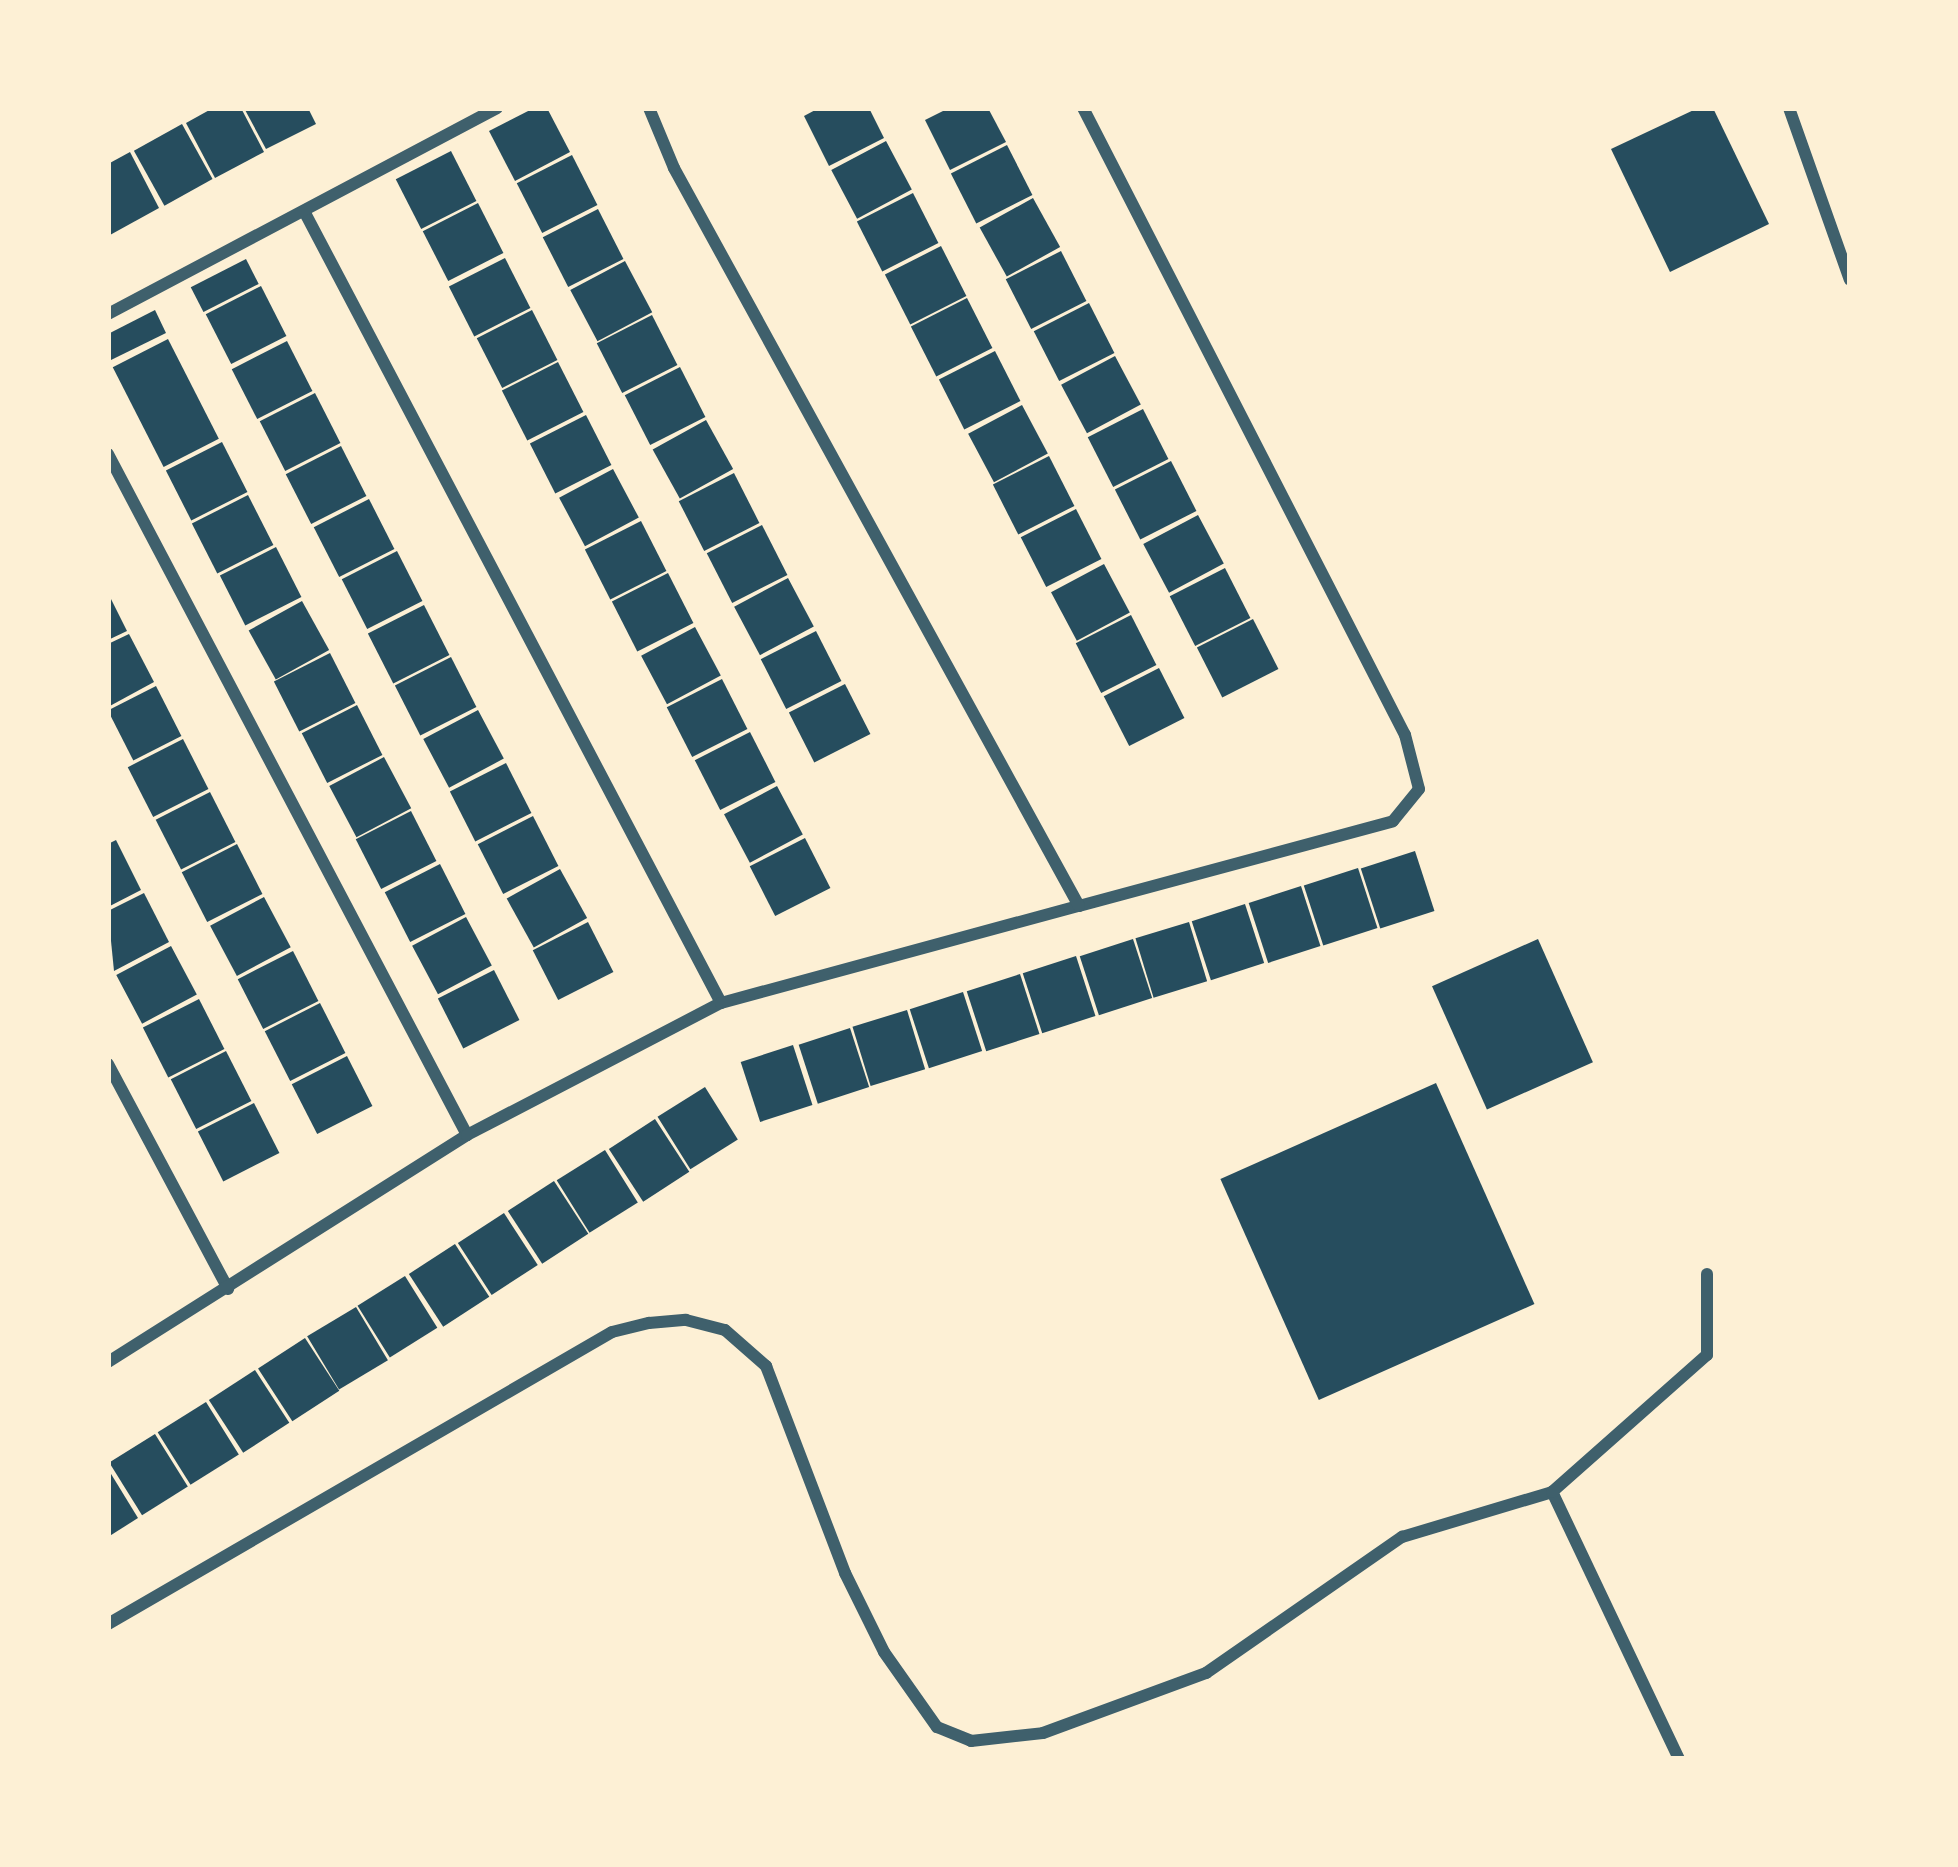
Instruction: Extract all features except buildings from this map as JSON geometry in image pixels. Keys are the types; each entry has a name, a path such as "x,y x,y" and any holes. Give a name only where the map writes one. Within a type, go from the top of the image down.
{"street":[{"path":"108,314 497,108"},
{"path":"649,108 674,168 1079,906"},
{"path":"108,1362 467,1135 721,1003 1394,821 1419,789 1406,735 1083,108"},
{"path":"1789,108 1850,280"},
{"path":"304,212 721,1003"},
{"path":"108,454 467,1135"},
{"path":"108,1064 228,1289"},
{"path":"108,1624 612,1331 686,1320 725,1330 766,1366 845,1573 884,1652 937,1727 971,1741 1043,1733 1206,1672 1402,1537 1552,1492 1707,1355 1707,1274"},
{"path":"1552,1492 1679,1759"}]}
